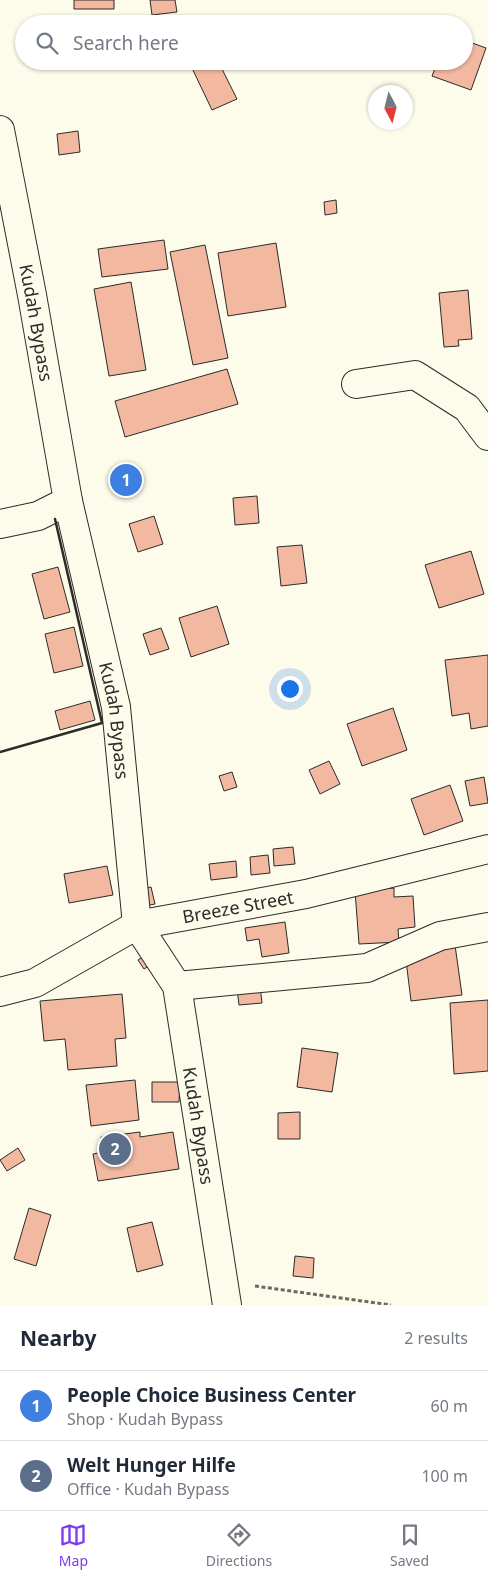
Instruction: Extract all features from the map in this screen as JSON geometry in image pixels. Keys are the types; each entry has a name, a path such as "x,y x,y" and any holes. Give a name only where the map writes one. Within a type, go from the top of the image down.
{"street":[{"name":"Kudah Bypass","path":"0,130 32,295 68,501 116,707 137,925 177,986 226,1294"},
{"path":"356,384 415,375 467,408 488,436"},
{"path":"0,524 38,516 68,501"},
{"name":"Breeze Street","path":"0,992 35,983 137,925 306,894 488,849"},
{"path":"177,986 367,968 440,936 488,927"}],"path":[{"path":"226,1294 391,1305"}],"building":[{"path":"74,0 114,0 114,9 74,9"},
{"path":"150,0 175,0 177,12 152,15"},
{"path":"473,43 486,48 471,90 432,76 434,70 473,70"},
{"path":"193,70 222,70 237,99 212,110"},
{"path":"78,131 80,152 59,155 57,134"},
{"path":"336,200 337,213 325,215 324,202"},
{"path":"164,240 168,269 102,277 98,249"},
{"path":"276,243 286,307 228,316 218,253"},
{"path":"205,245 228,358 193,365 170,252"},
{"path":"131,282 146,370 109,376 94,289"},
{"path":"468,290 472,339 458,340 459,346 444,347 439,293"},
{"path":"227,369 238,404 125,437 115,401"},
{"path":"133,466 138,485 120,491 114,472"},
{"path":"257,496 259,523 235,525 233,498"},
{"path":"154,516 163,544 138,552 129,524"},
{"path":"302,545 307,583 281,586 277,547"},
{"path":"471,551 484,594 439,608 425,565"},
{"path":"58,567 70,612 44,619 32,574"},
{"path":"217,606 229,644 191,657 179,618"},
{"path":"74,627 83,666 54,673 45,634"},
{"path":"161,628 169,649 150,655 143,634"},
{"path":"488,655 488,726 471,729 469,713 452,716 445,660"},
{"path":"90,701 95,720 60,730 55,711"},
{"path":"393,708 407,750 362,766 347,724"},
{"path":"329,761 340,784 320,794 309,770"},
{"path":"232,772 237,787 224,791 219,776"},
{"path":"484,777 488,803 470,806 465,781"},
{"path":"450,785 463,821 424,835 411,799"},
{"path":"293,847 295,864 274,866 273,849"},
{"path":"268,855 270,873 251,875 250,857"},
{"path":"236,861 237,877 211,880 209,864"},
{"path":"107,866 113,895 69,903 64,874"},
{"path":"151,887 155,904 134,908 130,891"},
{"path":"394,888 394,897 413,896 415,927 398,929 399,942 359,944 355,891"},
{"path":"285,922 289,953 262,957 259,939 247,941 245,928"},
{"path":"455,945 462,995 411,1001 405,952"},
{"path":"151,952 157,961 144,969 138,960"},
{"path":"260,986 262,1003 239,1005 237,988"},
{"path":"122,994 126,1038 115,1039 117,1066 68,1070 65,1039 44,1041 40,1001"},
{"path":"488,1000 488,1071 454,1074 450,1003"},
{"path":"302,1048 338,1053 332,1092 297,1087"},
{"path":"135,1080 139,1120 91,1126 86,1085"},
{"path":"152,1082 180,1082 179,1102 152,1102"},
{"path":"300,1112 300,1139 278,1139 278,1113"},
{"path":"140,1132 140,1137 173,1132 179,1169 98,1181 93,1154 103,1152 101,1137"},
{"path":"18,1148 25,1160 7,1171 0,1160"},
{"path":"29,1208 51,1215 36,1266 14,1259"},
{"path":"152,1222 163,1265 137,1272 127,1228"},
{"path":"295,1256 314,1258 313,1278 293,1276"}],"wall":[{"path":"0,752 102,723 55,519"}],"place":[{"name":"People Choice Business Center","path":"126,480"},
{"name":"Welt Hunger Hilfe","path":"115,1149"}]}
